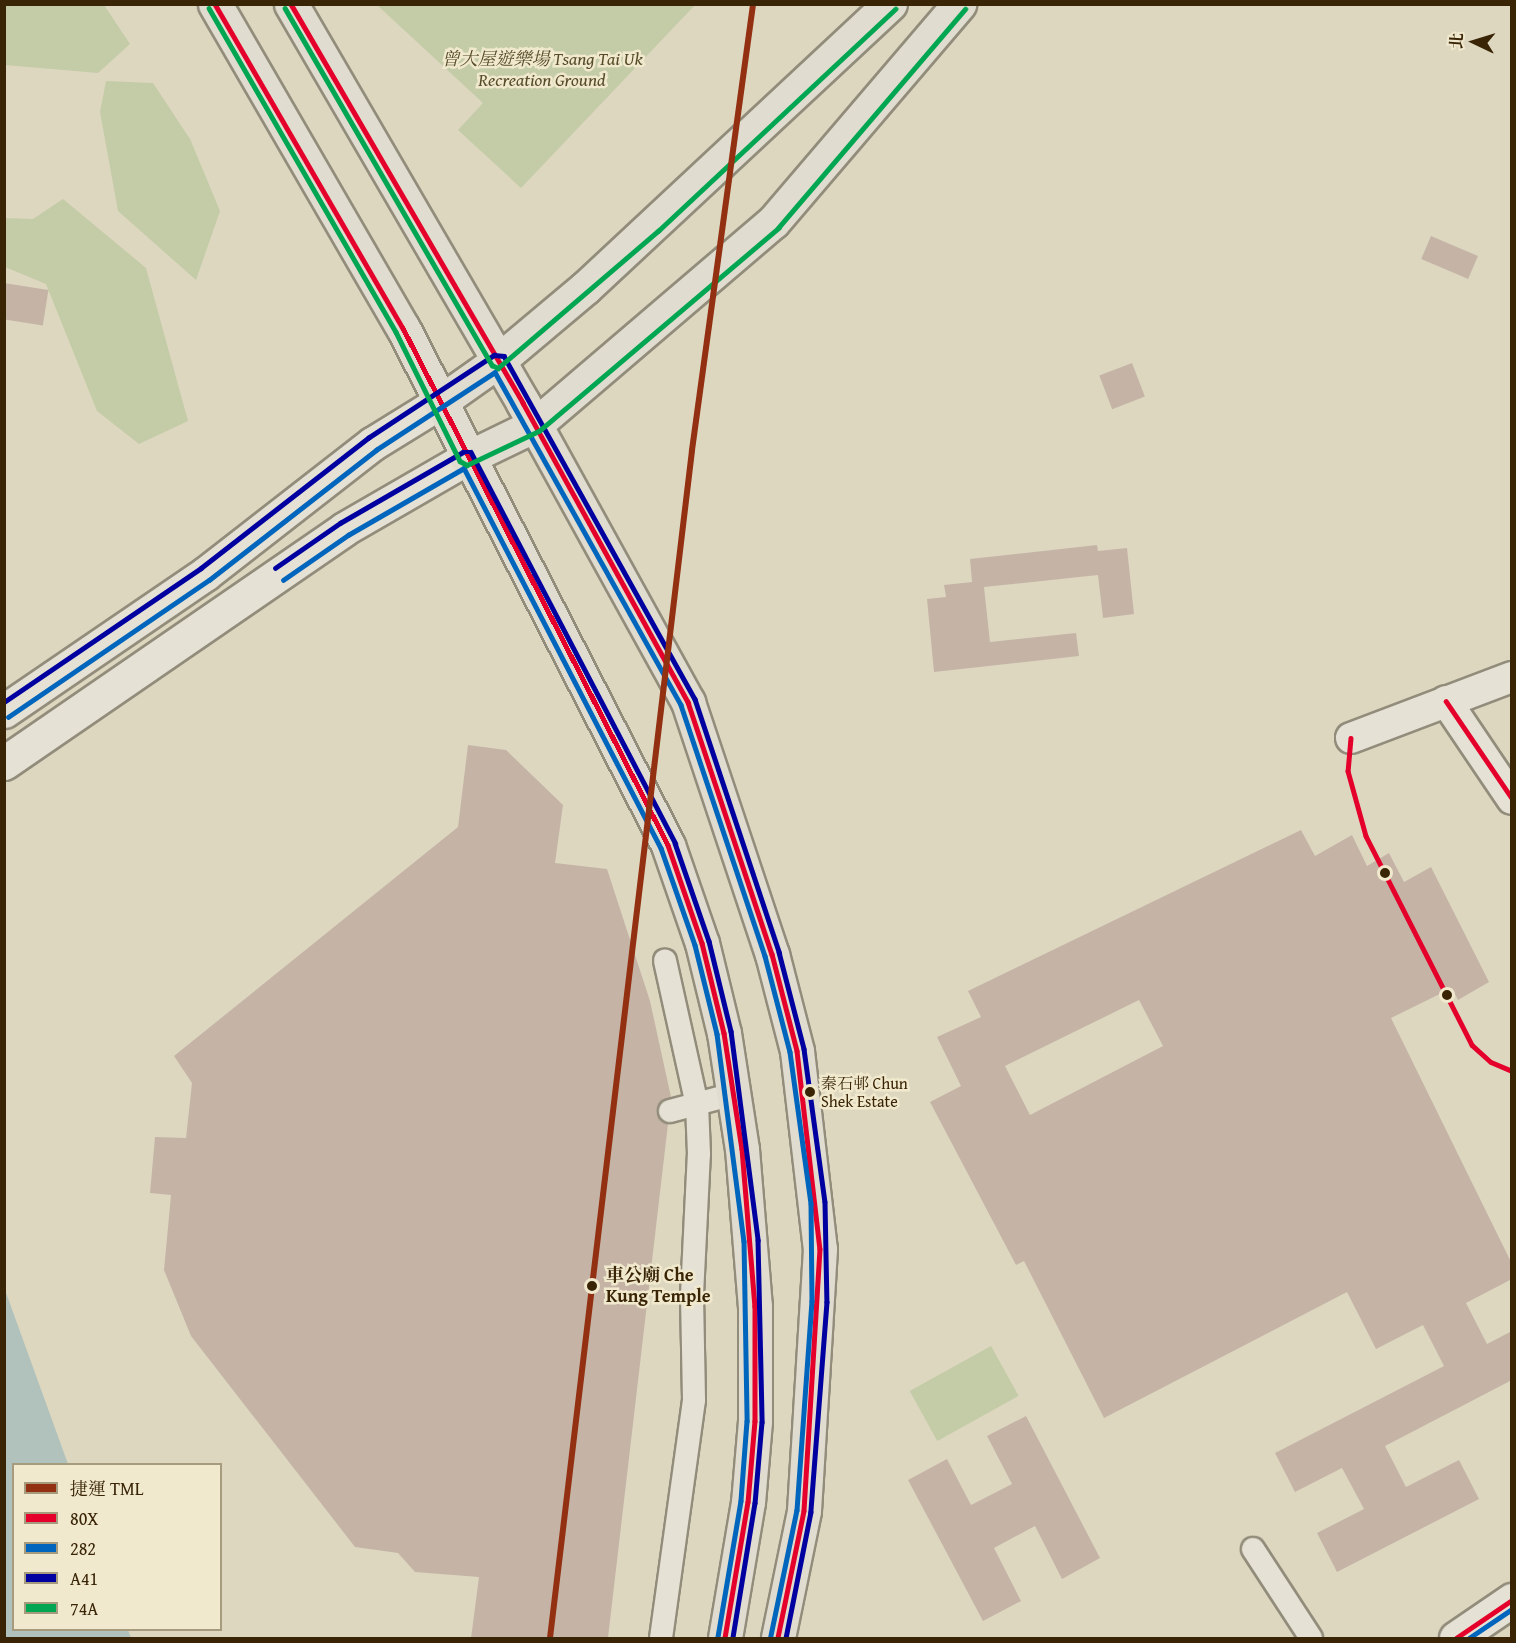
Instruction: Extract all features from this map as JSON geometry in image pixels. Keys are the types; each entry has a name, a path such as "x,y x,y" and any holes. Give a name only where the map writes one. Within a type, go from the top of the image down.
{"main road":[{"path":"215,4 318,176 440,402 668,845 702,943 734,1094 746,1183 756,1368 748,1502 725,1638"},
{"path":"291,4 535,425 688,702 772,954 797,1051 818,1203 820,1301 804,1511 778,1638"},
{"path":"4,711 205,574 372,444 440,402 498,362 653,226 890,4"},
{"path":"4,763 344,529 467,458 535,425 773,222 959,4"},
{"path":"1456,1638 1512,1600"}],"street":[{"path":"1351,738 1512,677"},
{"path":"1446,701 1512,799"},
{"path":"661,1638 694,1400 697,1105 665,961"},
{"path":"670,1111 734,1094"},
{"path":"1253,1550 1311,1638"}],"green space":[{"path":"5,4 104,5 130,44 98,73 5,65"},
{"name":"曾大屋遊樂場 Tsang Tai Uk Recreation Ground","path":"377,5 695,5 521,188 458,130 483,103"},
{"path":"106,81 153,83 190,139 220,211 196,280 118,211 100,112"},
{"path":"63,199 146,268 188,421 139,444 97,411 46,284 5,267 5,218 33,219"},
{"path":"991,1346 1019,1396 937,1441 910,1391"}],"shaded area":[{"path":"5,1290 68,1463 12,1463 12,1631 128,1631 131,1638 5,1638"}],"building":[{"path":"1431,236 1478,256 1468,279 1421,259"},
{"path":"4,283 48,290 43,326 4,319"},
{"path":"1132,363 1145,397 1112,409 1099,376"},
{"path":"1097,545 1098,551 1127,548 1134,614 1103,618 1098,575 984,587 990,642 1076,633 1079,656 934,672 927,599 946,597 944,585 972,582 970,559"},
{"path":"468,745 506,750 563,805 555,863 607,869 650,1001 671,1097 657,1108 660,1120 668,1124 608,1638 471,1638 479,1577 415,1572 398,1553 355,1547 191,1336 164,1270 171,1195 150,1193 155,1137 186,1138 192,1083 174,1056 458,827"},
{"path":"1301,830 1315,856 1352,835 1367,866 1389,853 1404,882 1431,867 1489,982 1458,1000 1452,988 1391,1018 1512,1264 1512,1279 1466,1303 1487,1344 1512,1331 1512,1380 1385,1446 1406,1487 1459,1460 1479,1499 1337,1572 1317,1533 1364,1509 1342,1468 1295,1492 1275,1453 1444,1366 1423,1325 1376,1349 1347,1292 1104,1418 1024,1261 1016,1265 930,1102 961,1086 937,1037 981,1017 968,991","holes":["1139,1000 1163,1046 1030,1115 1005,1066"]},
{"path":"1026,1416 1100,1558 1062,1579 1035,1526 994,1548 1021,1601 983,1621 908,1480 947,1459 971,1505 1012,1484 987,1436"}],"metro line":[{"name":"TML","path":"550,1638 692,450 753,4"}],"transit line":[{"name":"80X","path":"215,4 403,328 668,845 702,943 724,1033 742,1149 755,1306 755,1421 748,1502 725,1638"},
{"name":"80X","path":"291,4 523,403 688,702 772,954 797,1051 820,1249 804,1511 778,1638"},
{"name":"74A","path":"209,8 396,332 460,461 467,465 539,431 778,228 965,9"},
{"name":"74A","path":"285,8 492,365 498,368 658,231 895,9"},
{"name":"A41","path":"4,702 201,568 368,438 494,355 504,356 695,699 779,952 804,1049 825,1202 827,1302 811,1512 786,1638"},
{"name":"282","path":"8,717 209,580 376,450 495,372 681,705 765,956 790,1052 811,1204 812,1301 797,1510 771,1636"},
{"name":"A41","path":"275,568 340,523 463,452 471,452 675,843 709,941 731,1031 758,1240 762,1422 755,1503 733,1638"},
{"name":"282","path":"283,580 348,535 464,468 661,848 695,945 717,1034 744,1241 747,1421 741,1501 718,1637"},
{"name":"80X","path":"1446,701 1512,798"},
{"name":"80X","path":"1351,738 1348,771 1366,836 1472,1045 1491,1062 1512,1071"},
{"name":"80X","path":"1456,1638 1512,1600"},
{"name":"282","path":"1469,1638 1512,1609"}],"place":[{"name":"秦石邨 Chun Shek Estate","path":"810,1092"},
{"name":"車公廟 Che Kung Temple","path":"592,1286"}]}
